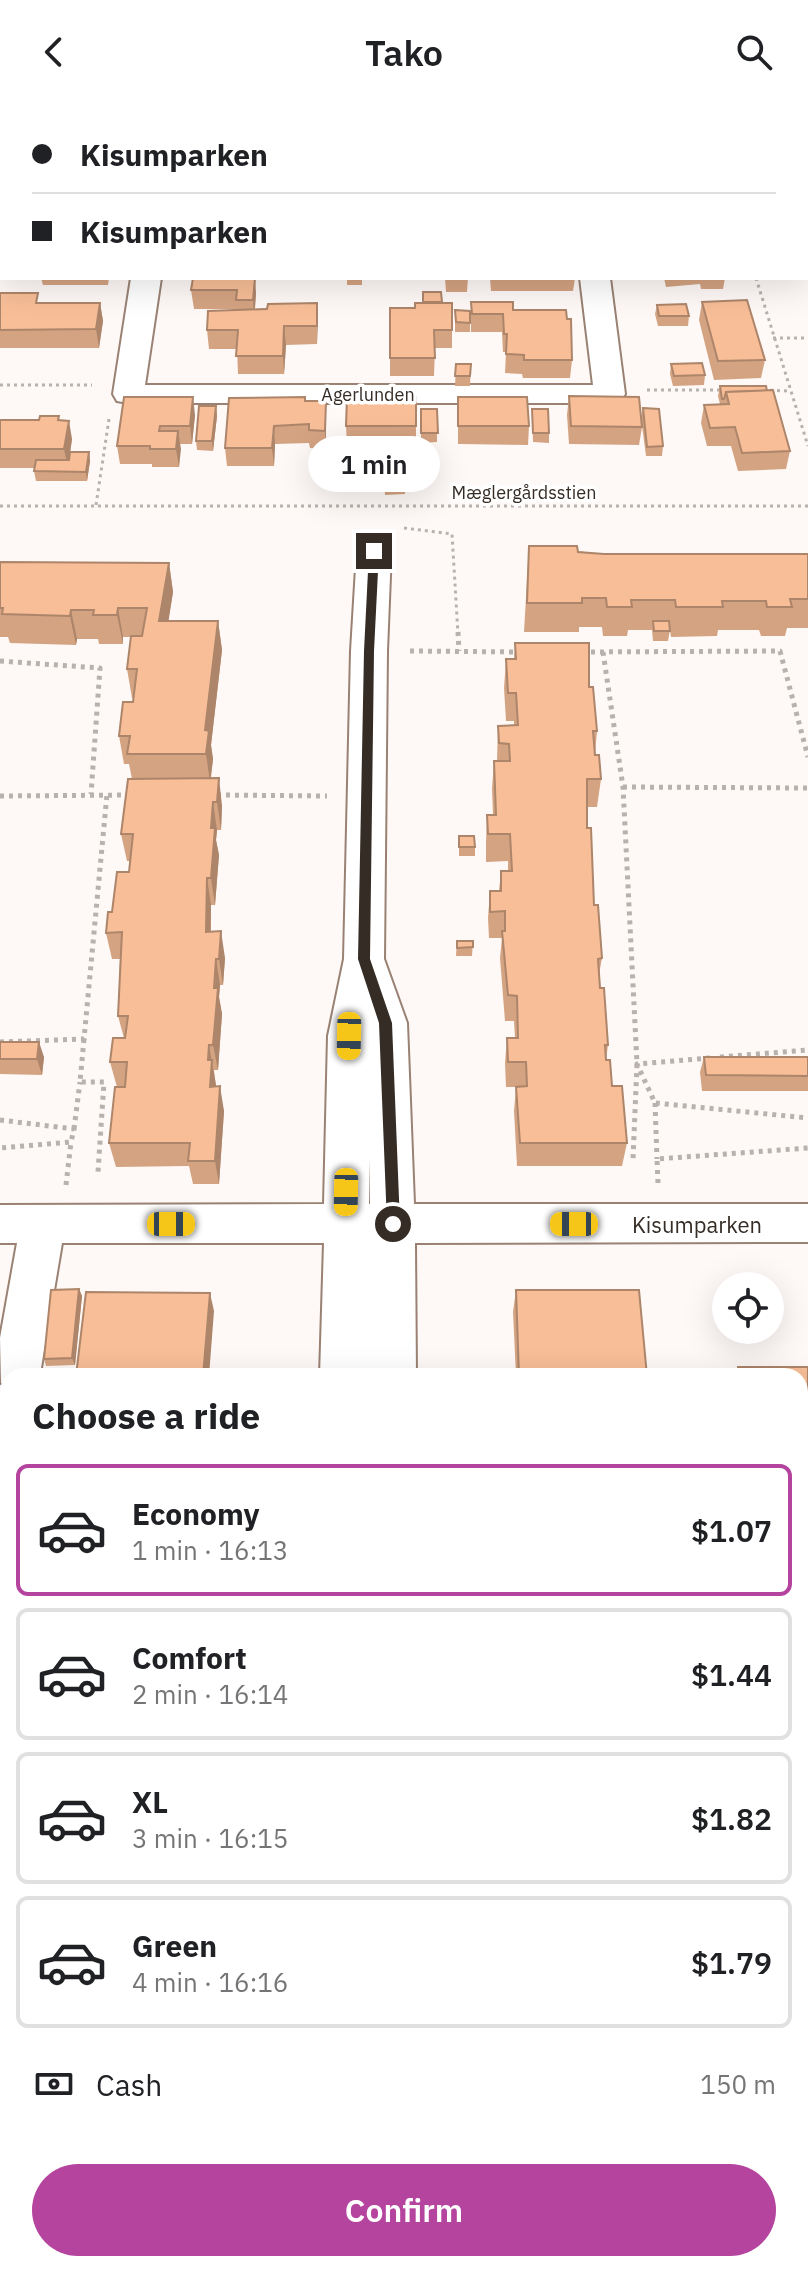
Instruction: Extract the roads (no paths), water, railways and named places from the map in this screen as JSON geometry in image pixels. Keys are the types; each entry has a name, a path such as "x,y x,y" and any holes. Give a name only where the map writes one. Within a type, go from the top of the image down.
{"street":[{"name":"Agerlunden","path":"146,280 129,390 610,394 595,280"},
{"path":"344,1368 349,1036 364,959 369,651 384,538"},
{"path":"364,959 386,1023 393,1224 392,1368"},
{"name":"Kisumparken","path":"21,1224 808,1223"},
{"path":"18,1368 21,1224"}]}
